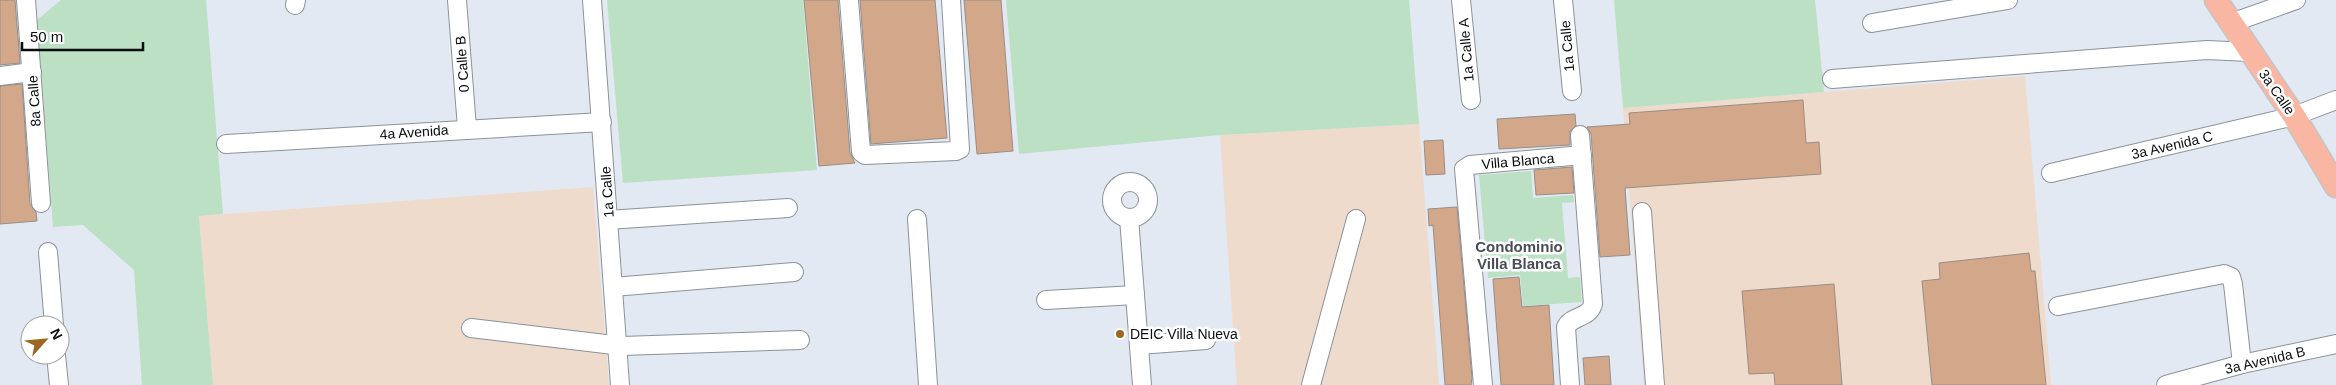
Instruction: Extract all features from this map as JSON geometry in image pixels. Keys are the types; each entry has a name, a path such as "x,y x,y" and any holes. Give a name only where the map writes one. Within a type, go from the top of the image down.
{"main road":[{"name":"3a Calle","path":"2216,0 2249,52 2294,116 2336,186"}],"street":[{"name":"8a Calle","path":"26,0 41,203"},
{"name":"0 Calle B","path":"458,0 468,128"},
{"name":"1a Calle","path":"592,0 620,385"},
{"path":"849,0 861,152 865,155 956,151 960,148 951,0"},
{"name":"1a Calle A","path":"1461,0 1471,100"},
{"name":"1a Calle","path":"1563,0 1572,91"},
{"path":"1946,0 1871,18 2008,0"},
{"path":"2231,23 2296,0"},
{"path":"1832,79 2206,50 2249,52"},
{"path":"0,76 32,72"},
{"name":"3a Avenida C","path":"2051,173 2294,116 2336,100"},
{"name":"4a Avenida","path":"226,144 468,128 602,122"},
{"path":"1570,385 1566,326 1570,321 1589,313 1593,304 1580,135"},
{"name":"Villa Blanca","path":"1483,385 1464,169 1470,165 1582,156"},
{"path":"608,220 788,208"},
{"path":"1642,212 1655,385"},
{"path":"1130,218 1142,385"},
{"path":"917,219 928,385"},
{"path":"1310,385 1356,219"},
{"path":"48,252 53,315"},
{"path":"612,287 794,272"},
{"path":"2058,306 2224,274 2231,277 2233,284 2242,364"},
{"path":"1046,300 1135,295"},
{"path":"471,328 617,346 800,340"},
{"path":"1139,345 1206,340"},
{"name":"3a Avenida B","path":"2166,385 2242,364 2336,344"},
{"path":"57,365 58,385"}],"shaded area":[{"path":"2025,76 2051,385 1644,385 1623,108"},
{"path":"1419,124 1439,385 1237,385 1220,135"},
{"path":"593,187 609,385 213,385 199,216"}],"green space":[{"path":"61,0 206,0 223,214 199,216 213,385 142,385 134,270 83,225 53,227 37,20"},
{"path":"607,0 803,0 817,170 623,183"},
{"path":"1006,0 1409,0 1419,124 1220,135 1019,154"},
{"path":"1614,0 1815,0 1824,92 1623,108"},
{"path":"1531,171 1533,198 1573,195 1574,202 1562,203 1568,278 1580,277 1582,302 1523,306 1520,275 1488,278 1479,175"}],"building":[{"path":"0,0 15,0 20,63 0,65"},
{"path":"804,0 838,0 850,153 855,163 819,166"},
{"path":"860,0 935,0 947,138 871,144"},
{"path":"964,0 1001,0 1013,151 977,154"},
{"path":"22,84 30,204 36,212 37,221 0,224 0,86"},
{"path":"1803,100 1806,143 1819,142 1821,174 1625,188 1630,255 1600,257 1591,134 1587,127 1630,124 1629,113"},
{"path":"1575,114 1576,126 1570,131 1570,145 1499,149 1497,119"},
{"path":"1443,140 1445,174 1426,175 1424,141"},
{"path":"1572,167 1574,193 1536,195 1534,170"},
{"path":"1457,207 1472,378 1471,385 1445,385 1433,225 1429,226 1428,209"},
{"path":"2029,253 2031,271 2035,271 2046,385 1932,385 1922,281 1940,279 1939,263"},
{"path":"1519,277 1522,307 1549,305 1554,385 1501,385 1493,279"},
{"path":"1834,284 1842,385 1775,385 1774,373 1749,374 1742,291"},
{"path":"1609,356 1611,385 1585,385 1583,358"}],"place":[{"name":"DEIC Villa Nueva","path":"1120,334"}],"district":[{"name":"Condominio Villa Blanca","path":"1519,256"}]}
